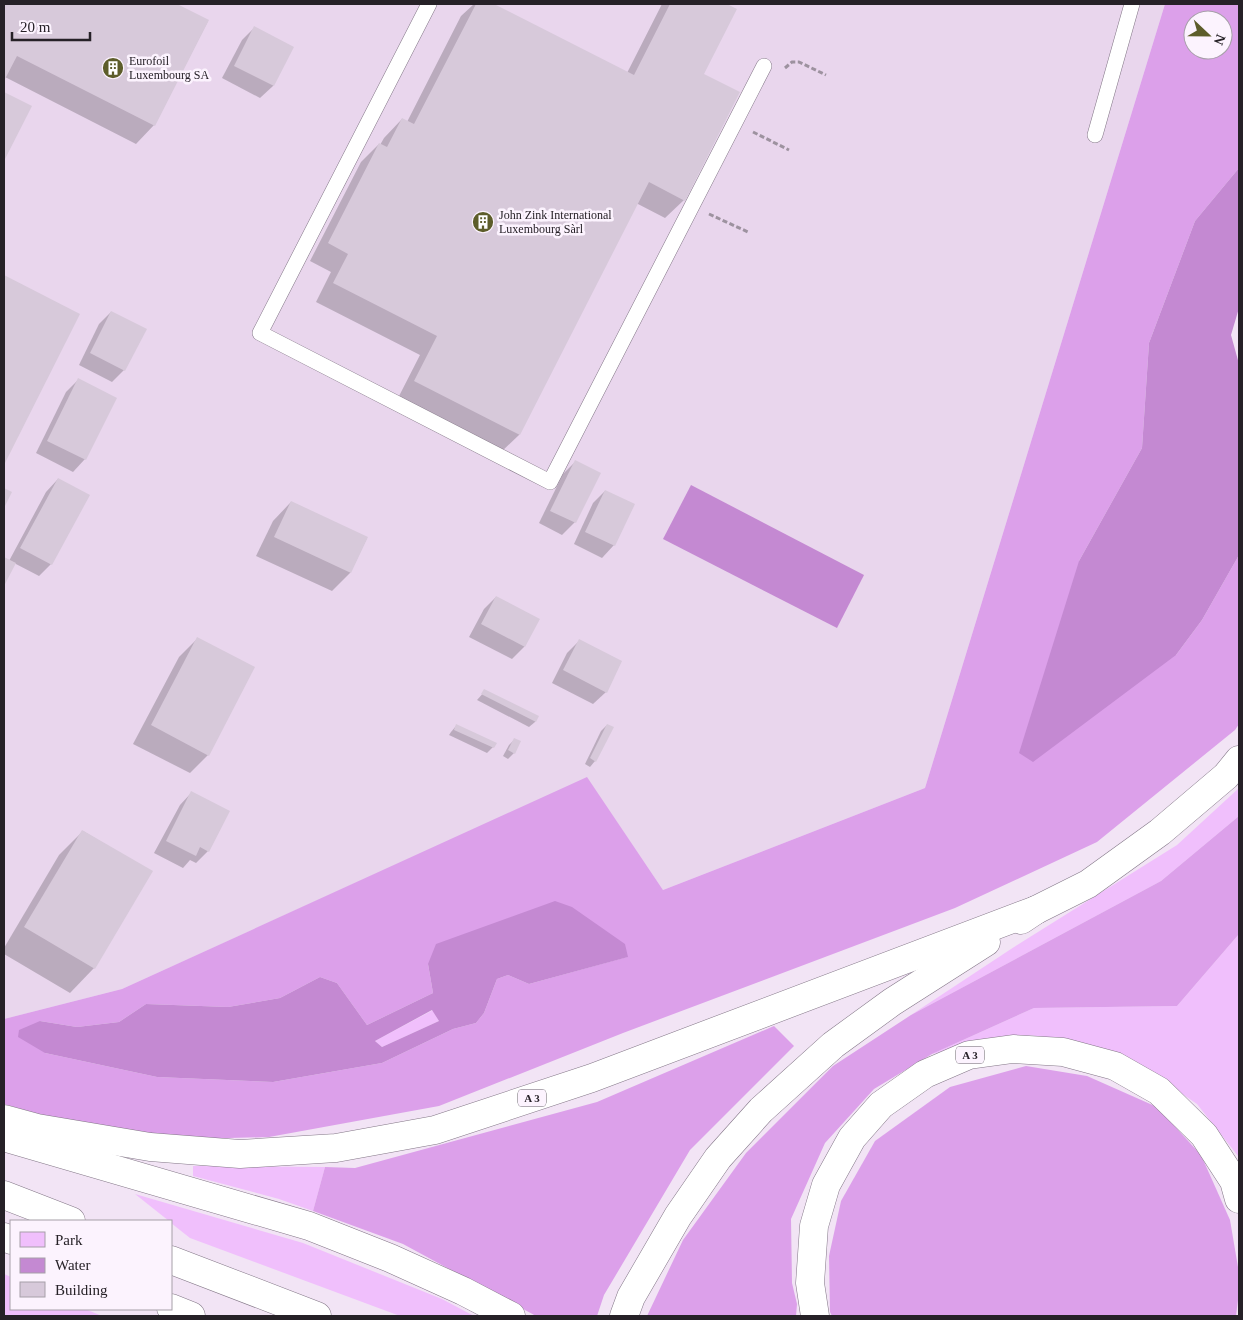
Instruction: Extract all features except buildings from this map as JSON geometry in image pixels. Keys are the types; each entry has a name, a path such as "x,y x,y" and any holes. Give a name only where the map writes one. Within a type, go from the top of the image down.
{"highway":[{"name":"A 3","path":"4,1120 37,1128 150,1147 240,1154 336,1148 435,1130 592,1078 1036,910 1088,884 1160,832 1226,776 1239,760"},
{"name":"A 3","path":"627,1306 678,1216 718,1158 761,1110 833,1044 892,1002 1036,910"},
{"name":"A 3","path":"815,1316 810,1283 814,1226 826,1185 852,1138 881,1105 888,1100 925,1074 969,1055 1014,1049 1063,1052 1115,1066 1159,1091 1204,1135 1234,1181 1239,1198"},
{"path":"4,1137 309,1226 390,1258 463,1291 511,1316"},
{"path":"4,1196 68,1220"},
{"path":"172,1260 317,1316"},
{"path":"172,1308 191,1316"}],"lane":[{"path":"429,4 260,332 550,482 764,66"},
{"path":"1095,135 1132,4"}],"path":[{"path":"764,66 775,72 780,72 792,62 799,62 826,75"},
{"path":"735,123 788,150"},
{"path":"692,206 748,232"}],"shaded area":[{"path":"4,4 1165,4 925,788 663,890 587,778 122,989 4,1019"},
{"path":"1165,4 1239,4 1239,168 1195,221 1149,343 1142,448 1079,561 1176,655 1202,620 1239,555 1239,724 1235,730 1097,842 955,908 623,1033 439,1106 269,1137 193,1139 42,1115 4,1104 4,1019 122,989 587,777 663,890 925,788","holes":["627,957 529,984 508,975 497,979 484,1013 476,1023 453,1029 382,1063 273,1082 157,1077 45,1053 40,1021 77,1027 119,1022 146,1004 228,1007 280,998 320,977 337,983 367,1025 433,993 428,964"]},
{"path":"1239,816 1239,934 1177,1006 1034,1008 932,1054 874,1089 825,1143 791,1219 792,1283 797,1304 796,1316 647,1316 683,1240 746,1153 833,1066 911,1015 1161,881"},
{"path":"774,1026 794,1046 690,1150 604,1295 597,1316 536,1316 403,1244 313,1211 325,1167 355,1168 597,1102"},
{"path":"1026,1066 1087,1076 1157,1107 1201,1155 1230,1220 1239,1273 1236,1316 832,1316 830,1312 829,1256 841,1201 875,1141 950,1087"}],"green space":[{"path":"1239,788 1239,816 1161,881 911,1015 1011,949 1177,845"},
{"path":"1239,934 1239,1161 1238,1156 1197,1104 1140,1065 1094,1047 1031,1035 932,1054 1034,1008 1177,1006"},
{"path":"433,1010 439,1021 382,1047 375,1041"},
{"path":"193,1166 325,1167 313,1211 279,1199 193,1176"},
{"path":"135,1194 303,1243 442,1299 474,1316 400,1316 190,1238 172,1224 172,1220 168,1220"},
{"path":"4,1274 10,1277 10,1310 87,1310 102,1316 4,1316"}],"water":[{"path":"1239,168 1239,308 1231,335 1239,364 1239,555 1202,620 1176,655 1033,762 1019,753 1079,561 1142,448 1149,343 1195,221"},
{"path":"691,485 864,575 837,628 663,539"},
{"path":"555,901 572,907 625,944 628,957 529,984 508,975 497,979 484,1013 476,1023 453,1029 382,1063 273,1082 157,1077 45,1053 18,1037 19,1030 40,1021 77,1027 119,1022 146,1004 228,1007 280,998 320,977 337,983 367,1025 433,993 428,964 436,944","holes":["432,1010 439,1021 382,1047 375,1041"]}],"place":[{"name":"Eurofoil Luxembourg SA","path":"113,68"},
{"name":"John Zink International Luxembourg Sàrl","path":"483,222"}]}
